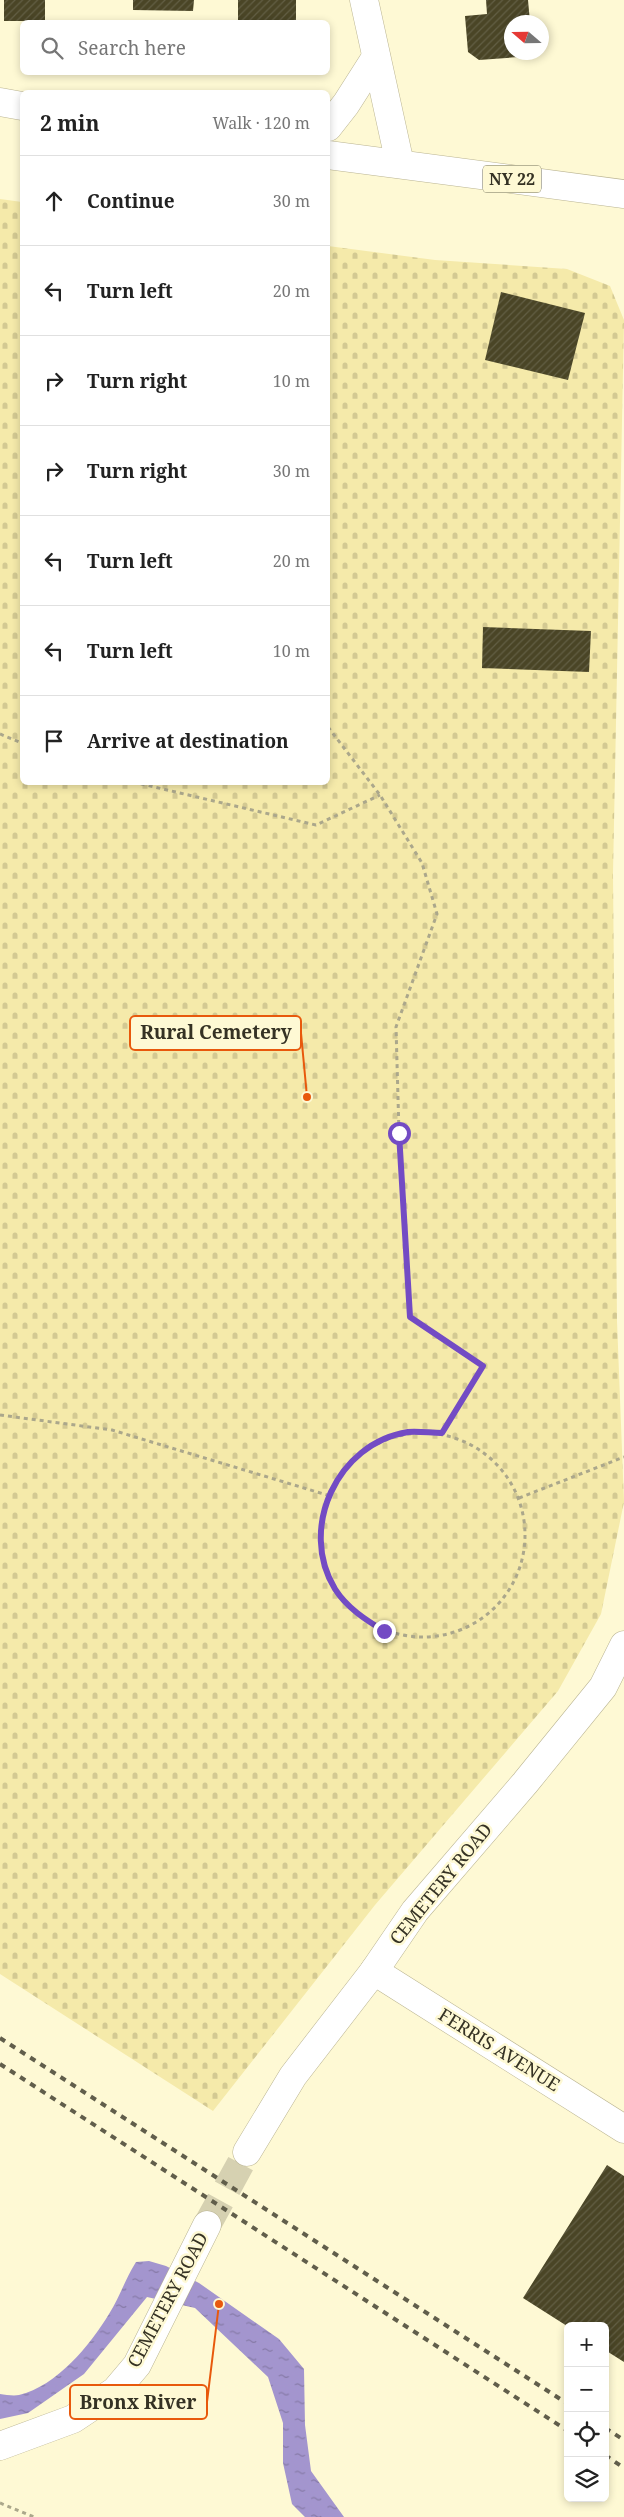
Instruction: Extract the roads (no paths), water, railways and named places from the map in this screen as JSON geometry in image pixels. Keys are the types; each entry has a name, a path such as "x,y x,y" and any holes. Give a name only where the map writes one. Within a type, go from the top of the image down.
{"street":[{"path":"364,0 400,164"},
{"path":"330,124 346,104 376,57"},
{"path":"0,102 20,106"},
{"name":"NY 22","path":"330,156 624,194"},
{"name":"CEMETERY ROAD","path":"247,2152 292,2076 374,1971 415,1910 525,1783 603,1687 624,1645"},
{"name":"FERRIS AVENUE","path":"374,1971 624,2129"},
{"name":"CEMETERY ROAD","path":"0,2446 72,2419 115,2391 137,2365 207,2225"}],"water":[{"path":"149,2261 166,2266 199,2283 279,2339 304,2369 305,2425 311,2471 344,2517 305,2517 292,2504 283,2463 283,2423 268,2377 195,2308 147,2297 84,2374 28,2413 0,2419 0,2394 17,2395 33,2390 59,2374 82,2351 101,2326 113,2308 136,2262"}],"tunnel":[{"path":"207,2225 247,2152"}],"railway":[{"path":"0,2038 564,2401"},
{"path":"0,2064 564,2428"},
{"path":"609,2431 624,2440"},
{"path":"608,2457 624,2468"}],"place":[{"name":"Rural Cemetery","path":"307,1097"},
{"name":"Bronx River","path":"219,2304"}]}
